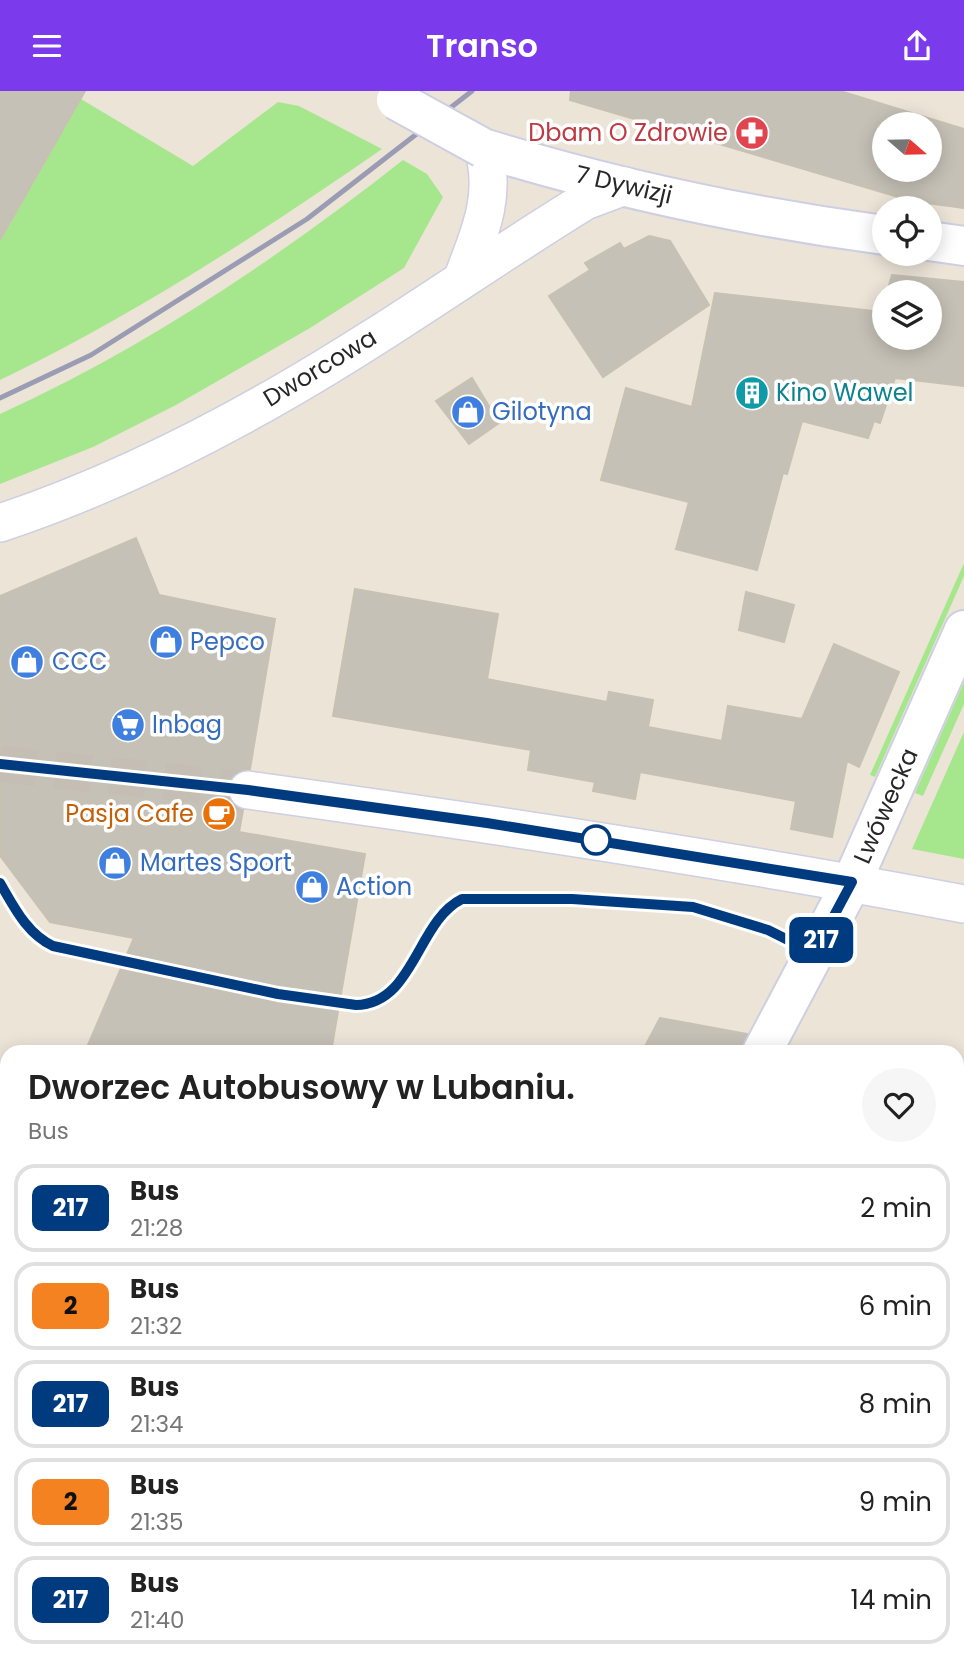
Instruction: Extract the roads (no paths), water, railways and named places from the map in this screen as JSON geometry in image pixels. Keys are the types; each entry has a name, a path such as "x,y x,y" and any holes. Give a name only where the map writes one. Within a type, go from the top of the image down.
{"main road":[{"name":"7 Dywizji","path":"387,96 483,148 625,186 728,208 872,233"},
{"path":"942,243 964,246"},
{"name":"Lwówecka","path":"766,1045 852,882 964,630"}],"street":[{"path":"463,277 483,227 489,202 488,164 483,148"},
{"name":"Dworcowa","path":"0,523 91,489 273,398 585,201 625,186"},
{"path":"248,790 852,882 964,904"}],"tunnel":[{"path":"0,764 248,790"}],"railway":[{"path":"0,398 91,355 307,219 472,91"}],"place":[{"name":"Dbam O Zdrowie","path":"752,133"},
{"name":"Kino Wawel","path":"752,393"},
{"name":"Gilotyna","path":"468,412"},
{"name":"Pepco","path":"166,642"},
{"name":"CCC","path":"27,662"},
{"name":"Inbag","path":"128,725"},
{"name":"Pasja Cafe","path":"219,814"},
{"name":"Martes Sport","path":"115,863"},
{"name":"Action","path":"312,887"}]}
